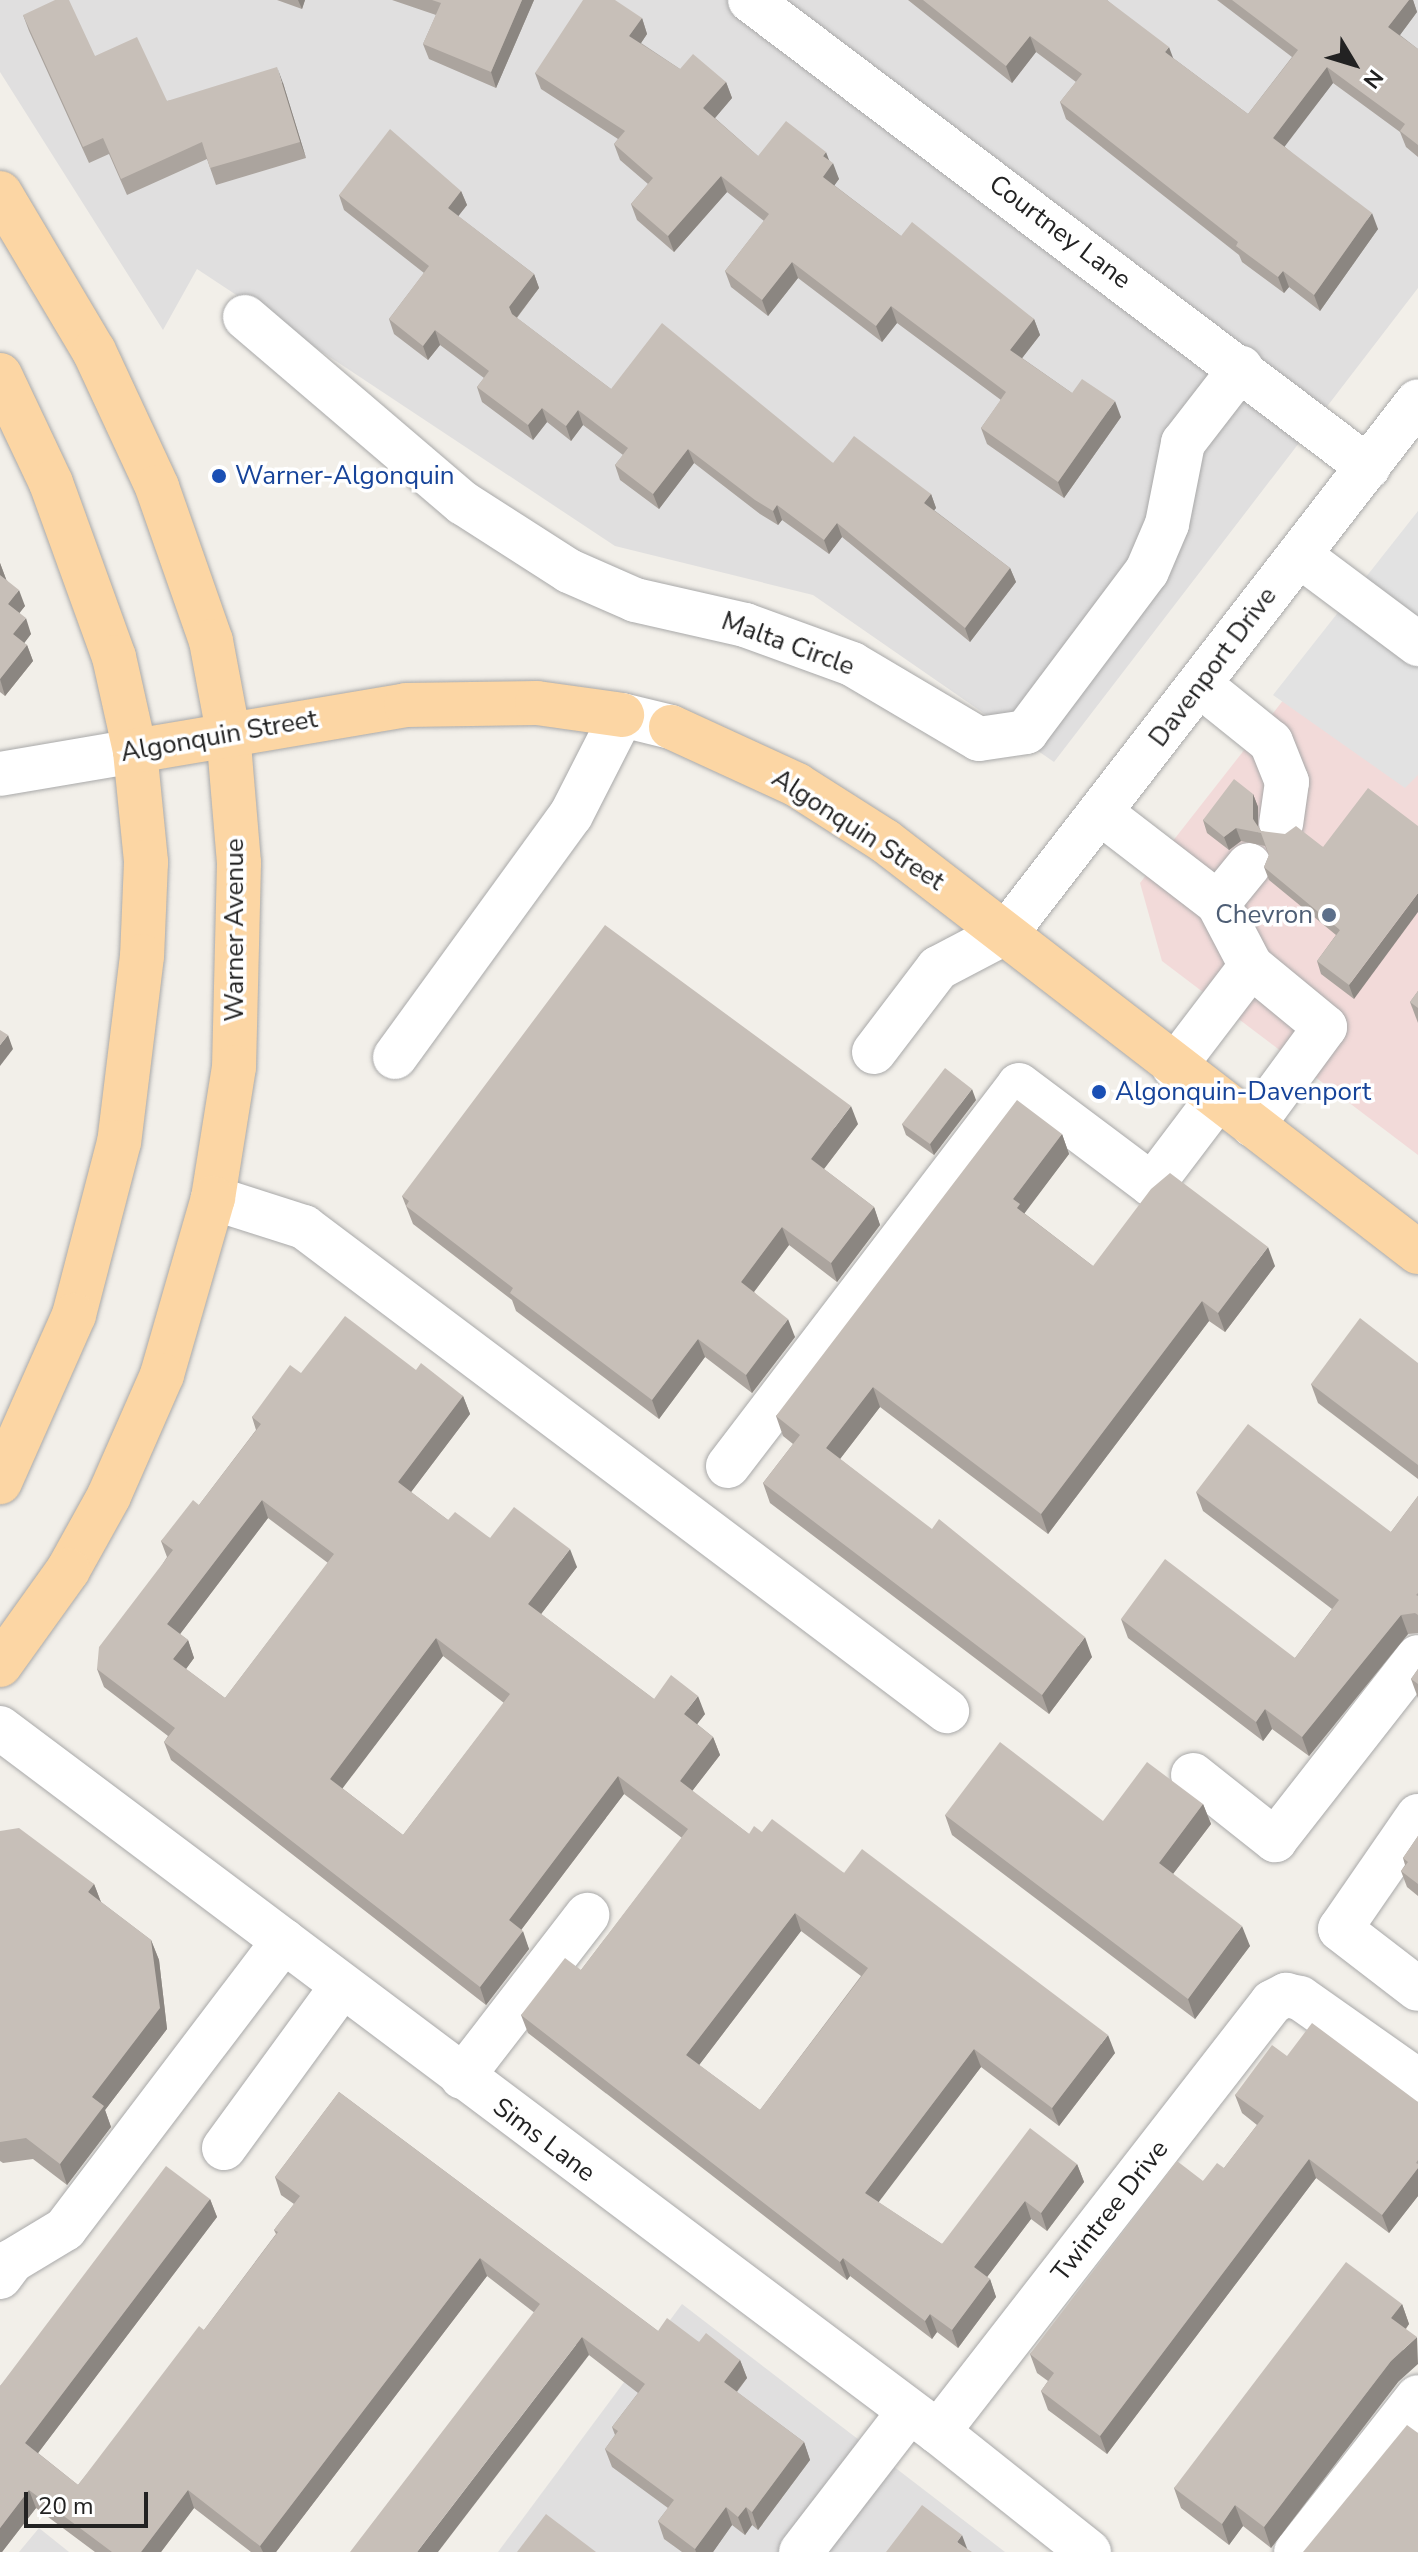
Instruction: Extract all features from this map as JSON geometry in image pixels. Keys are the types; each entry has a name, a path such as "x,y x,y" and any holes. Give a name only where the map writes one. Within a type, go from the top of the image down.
{"main road":[{"name":"Warner Avenue","path":"0,193 94,351 157,487 211,641 228,732 239,863 234,1067 213,1198 162,1375 109,1496 68,1570 0,1665"},
{"path":"0,375 51,483 114,657 135,751 146,862 142,956 119,1142 74,1315 0,1482"},
{"name":"Algonquin Street","path":"135,751 228,732 406,705 537,703 622,715"},
{"name":"Algonquin Street","path":"671,727 797,785 1007,932 1174,1067 1418,1252"}],"street":[{"name":"Courtney Lane","path":"750,0 1241,368 1368,467"},
{"name":"Malta Circle","path":"245,317 463,503 569,571 635,600 745,625 852,664 979,739 1026,732 1147,571 1167,524 1183,443 1241,368"},
{"name":"Davenport Drive","path":"1007,932 1418,401"},
{"path":"1299,555 1418,644"},
{"path":"1200,685 1271,742 1287,782 1281,824"},
{"name":"Algonquin Street","path":"622,715 671,727"},
{"path":"395,1057 571,815 622,715"},
{"name":"Algonquin Street","path":"0,774 135,751"},
{"path":"1101,813 1218,903 1251,966 1325,1027 1253,1125"},
{"path":"1218,903 1249,865"},
{"path":"874,1052 938,968 1007,932"},
{"path":"1174,1067 1251,966"},
{"path":"728,1466 1019,1085 1152,1185 1217,1099"},
{"path":"213,1198 304,1227 947,1711"},
{"path":"1193,1775 1275,1840 1418,1657"},
{"name":"Sims Lane","path":"0,1728 924,2422 1089,2552"},
{"path":"1418,1816 1340,1929 1418,1989"},
{"path":"462,2077 587,1915"},
{"path":"0,2277 12,2261 65,2229 284,1941"},
{"path":"224,2148 342,1986"},
{"name":"Twintree Drive","path":"801,2552 924,2422 1272,2002 1286,1995 1300,1998 1418,2081"},
{"path":"1296,2552 1418,2397"}],"shaded area":[{"path":"0,0 1418,0 1418,288 1054,762 813,595 615,546 197,269 163,330 0,72"},
{"path":"1418,511 1418,775 1405,788 1273,695"},
{"path":"1418,528 1418,1155 1162,961 1140,883"},
{"path":"682,2304 1005,2552 498,2552"},
{"path":"39,2528 69,2552 19,2552"}],"building":[{"path":"55,0 69,0 95,56 137,37 167,101 277,67 300,142 210,168 202,142 121,179 103,138 83,147 23,15"},
{"path":"432,0 522,0 491,72 423,44 441,3"},
{"path":"583,0 615,0 642,18 629,36 680,69 693,54 726,82 703,108 758,156 786,121 826,152 823,156 833,163 823,177 901,236 912,222 1034,319 1010,350 1072,393 1082,379 1115,401 1058,482 981,428 1006,392 891,306 876,326 792,262 762,300 725,271 769,214 721,176 668,236 631,204 653,178 614,144 625,131 535,73"},
{"path":"923,0 1107,0 1169,47 1165,52 1248,114 1298,50 1232,0 1409,0 1388,27 1418,49 1418,145 1400,131 1405,124 1327,67 1273,138 1372,213 1314,295 1283,271 1278,277 1236,246 1238,242 1060,102 1082,74 1030,36 1006,66"},
{"path":"390,129 461,191 448,208 534,274 509,307 512,314 611,389 662,323 833,463 854,436 931,494 924,503 1010,568 965,628 837,523 824,540 777,505 773,511 755,500 688,449 653,494 615,465 628,448 578,410 566,426 542,408 528,425 477,387 489,371 435,330 423,346 389,319 429,266 339,195"},
{"path":"0,575 19,590 8,604 26,618 13,634 27,645 0,679"},
{"path":"1234,779 1253,794 1253,819 1261,831 1285,834 1296,826 1323,847 1368,788 1418,826 1418,893 1349,985 1317,961 1340,930 1264,867 1269,855 1261,833 1236,828 1224,837 1203,820"},
{"path":"605,925 851,1106 811,1159 874,1207 831,1263 782,1227 741,1282 788,1319 746,1375 698,1339 652,1400 510,1293 513,1288 406,1206 409,1201 402,1196"},
{"path":"1418,991 1418,1008 1410,1002"},
{"path":"0,1030 8,1035 0,1045"},
{"path":"945,1068 972,1089 930,1144 902,1124"},
{"path":"1017,1100 1062,1134 1013,1199 1020,1204 1017,1208 1093,1266 1151,1189 1170,1173 1268,1247 1218,1313 1202,1301 1041,1514 873,1387 826,1448 932,1529 939,1519 1085,1637 1042,1695 763,1483 800,1435 776,1416"},
{"path":"345,1316 416,1370 421,1363 463,1396 398,1482 448,1520 455,1512 490,1538 514,1507 570,1549 528,1604 654,1699 671,1675 698,1696 684,1714 713,1737 680,1781 749,1834 754,1826 762,1832 772,1819 844,1873 862,1849 1108,2035 1052,2108 974,2049 865,2193 942,2244 1030,2128 1077,2164 1041,2213 1025,2201 974,2267 990,2279 952,2330 930,2314 925,2321 843,2258 840,2262 521,2015 565,1958 581,1970 688,1829 618,1776 509,1920 523,1931 480,1987 164,1742 175,1728 97,1669 99,1647 173,1550 161,1541 193,1500 199,1505 261,1424 252,1417 290,1365 301,1373","holes":["262,1500 334,1554 225,1698 173,1659 188,1640 167,1624","436,1638 510,1694 403,1835 330,1779","795,1913 868,1968 760,2110 686,2055"]},
{"path":"1360,1318 1418,1363 1418,1465 1311,1384"},
{"path":"1248,1424 1391,1532 1418,1496 1418,1615 1401,1615 1302,1737 1265,1709 1256,1722 1121,1619 1165,1559 1295,1658 1339,1600 1196,1492"},
{"path":"1418,1669 1418,1684 1411,1679"},
{"path":"1000,1742 1103,1821 1147,1762 1203,1804 1159,1863 1242,1926 1188,1999 945,1815"},
{"path":"19,1828 94,1884 88,1892 151,1940 160,2008 92,2097 104,2106 60,2164 26,2138 0,2142 0,1831"},
{"path":"1418,1836 1418,1884 1401,1871 1408,1862 1403,1858"},
{"path":"1312,2023 1418,2102 1418,2168 1382,2215 1309,2159 1100,2436 1041,2391 1054,2373 1030,2354 1177,2161 1203,2181 1217,2163 1224,2168 1264,2116 1235,2095 1272,2045 1287,2056"},
{"path":"339,2092 658,2331 667,2318 699,2342 706,2333 740,2360 724,2382 804,2442 752,2512 746,2507 738,2517 726,2507 695,2549 658,2521 674,2500 605,2449 618,2431 612,2427 645,2384 582,2337 417,2552 350,2552 540,2304 480,2258 260,2546 188,2490 141,2552 112,2552 29,2490 0,2528 0,2386 166,2166 210,2199 25,2443 78,2485 199,2326 204,2330 278,2232 274,2230 300,2196 275,2177"},
{"path":"1346,2262 1402,2304 1391,2318 1417,2337 1391,2361 1264,2527 1235,2505 1222,2524 1174,2488"},
{"path":"1407,2425 1418,2433 1418,2552 1303,2552"},
{"path":"922,2505 962,2535 957,2542 972,2552 886,2552"},
{"path":"546,2514 596,2552 517,2552"}],"place":[{"name":"Warner-Algonquin","path":"219,476"},
{"name":"Chevron","path":"1329,915"},
{"name":"Algonquin-Davenport","path":"1099,1092"}]}
